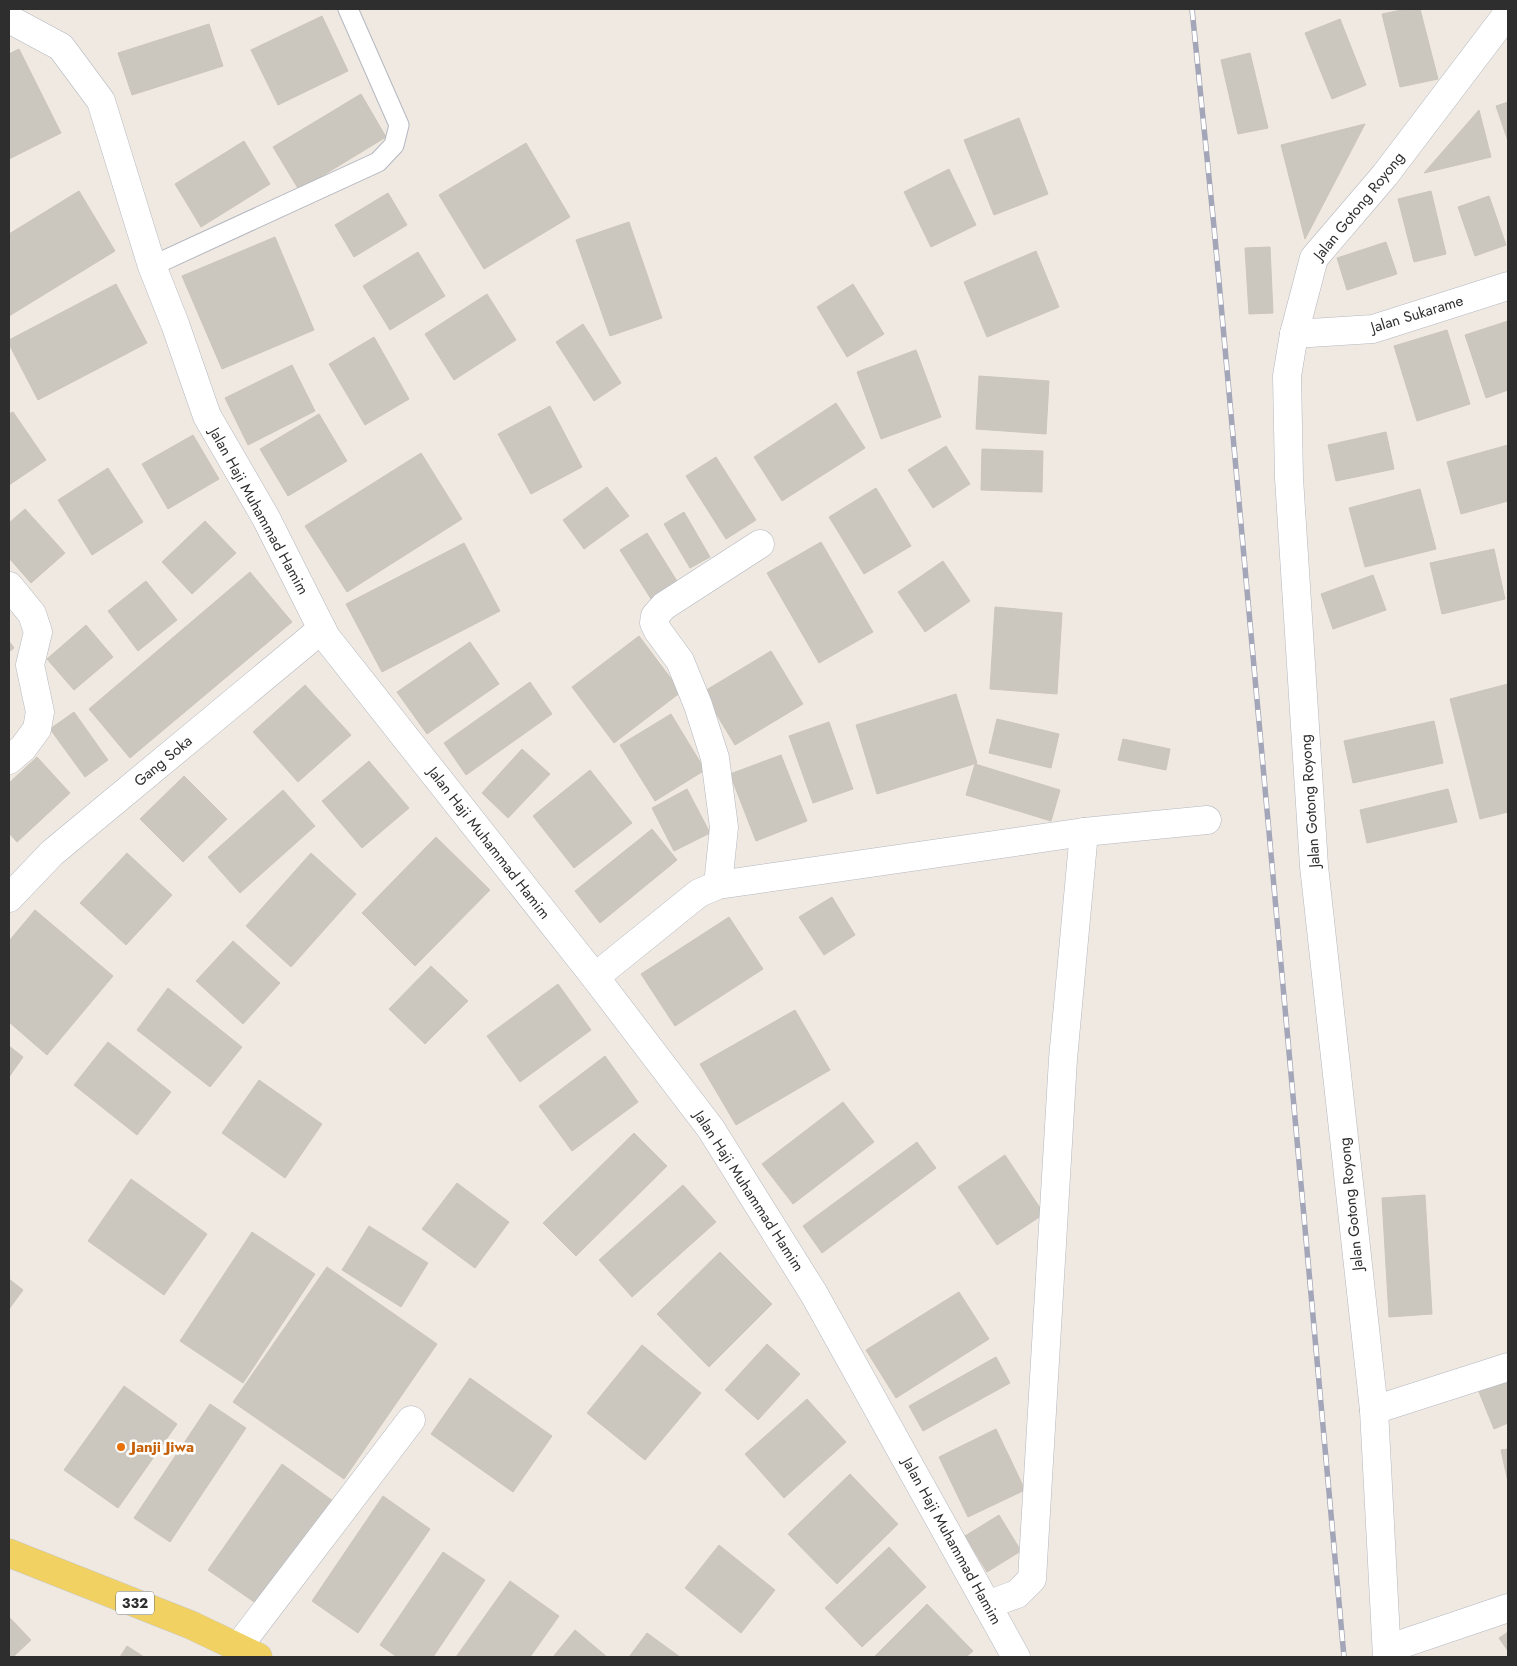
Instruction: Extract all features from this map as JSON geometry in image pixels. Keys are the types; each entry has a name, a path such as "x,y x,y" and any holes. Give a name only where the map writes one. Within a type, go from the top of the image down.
{"main road":[{"name":"332","path":"9,1553 191,1625 248,1652"}],"street":[{"name":"Jalan Gotong Royong","path":"1387,1653 1374,1410 1314,866 1289,478 1288,376 1294,334 1314,258 1385,175 1508,13"},
{"name":"Jalan Haji Muhammad Hamim","path":"9,19 61,47 101,101 152,266 175,324 207,416 266,518 326,637 595,977 712,1129 814,1294 1016,1657"},
{"name":"Jalan Sukarame","path":"1294,334 1372,329 1508,286"},
{"path":"718,885 724,827 715,758 698,705 680,661 658,632 654,623 655,616 664,606 760,544"},
{"path":"9,586 32,614 38,632 30,666 40,712 37,729 23,748 9,760"},
{"name":"Gang Soka","path":"9,898 18,872 52,852 322,629"},
{"path":"595,977 699,893 718,885 1084,832 1208,820"},
{"path":"987,1605 1017,1594 1032,1579 1063,1059 1084,832"},
{"path":"1374,1410 1508,1367"},
{"path":"248,1652 411,1420"},
{"path":"1387,1653 1508,1608"}],"lane":[{"path":"152,266 378,162 394,145 398,125 348,9"}],"building":[{"path":"1406,9 1420,9 1438,79 1400,87 1382,14"},
{"path":"322,16 348,71 278,105 251,50"},
{"path":"1340,19 1366,85 1332,99 1305,33"},
{"path":"209,24 223,66 132,95 118,53"},
{"path":"19,49 61,133 9,159 9,54"},
{"path":"1250,53 1268,128 1238,134 1221,60"},
{"path":"361,94 386,137 299,190 273,147"},
{"path":"1508,102 1508,141 1496,106"},
{"path":"1479,110 1491,157 1424,173"},
{"path":"1019,118 1048,194 994,215 964,140"},
{"path":"1365,124 1305,239 1281,145"},
{"path":"244,141 270,184 201,227 175,184"},
{"path":"526,143 570,217 484,269 439,195"},
{"path":"949,169 976,225 931,247 904,192"},
{"path":"79,191 115,251 9,316 9,234"},
{"path":"1431,191 1446,254 1414,262 1398,199"},
{"path":"388,193 407,225 354,257 335,225"},
{"path":"1489,196 1506,245 1475,256 1458,207"},
{"path":"629,222 662,318 610,336 576,240"},
{"path":"275,237 314,330 222,369 182,276"},
{"path":"1386,242 1397,274 1347,290 1337,258"},
{"path":"1270,247 1273,313 1249,314 1245,248"},
{"path":"1036,251 1059,307 987,337 964,282"},
{"path":"418,252 445,296 390,330 363,286"},
{"path":"116,284 147,343 38,400 9,344 9,340"},
{"path":"853,284 884,334 847,357 817,307"},
{"path":"487,294 516,340 454,380 425,334"},
{"path":"1508,321 1508,390 1486,398 1465,335"},
{"path":"583,324 621,383 594,401 556,342"},
{"path":"1447,330 1470,404 1417,421 1394,346"},
{"path":"374,337 409,399 365,425 329,364"},
{"path":"916,350 941,417 881,439 857,372"},
{"path":"292,365 315,411 248,445 225,398"},
{"path":"979,376 1049,381 1046,434 976,429"},
{"path":"836,403 865,448 782,501 754,457"},
{"path":"550,406 582,467 531,494 498,434"},
{"path":"13,412 46,460 9,485 9,414"},
{"path":"319,414 347,461 288,496 260,449"},
{"path":"1386,432 1394,469 1336,481 1328,445"},
{"path":"193,435 219,479 168,509 142,464"},
{"path":"1508,445 1508,501 1461,514 1447,462"},
{"path":"946,446 970,484 933,508 908,470"},
{"path":"982,449 1043,451 1042,492 981,490"},
{"path":"421,453 462,519 347,592 305,526"},
{"path":"716,457 756,520 726,539 686,476"},
{"path":"108,468 143,522 92,555 58,500"},
{"path":"607,487 629,516 584,549 563,520"},
{"path":"876,488 911,546 864,574 829,517"},
{"path":"1420,489 1436,549 1365,567 1349,508"},
{"path":"25,509 65,553 31,583 9,558 9,523"},
{"path":"684,512 710,557 690,568 664,524"},
{"path":"205,521 236,553 192,594 162,562"},
{"path":"647,533 680,586 653,602 620,550"},
{"path":"821,542 873,632 819,663 767,573"},
{"path":"464,543 500,611 382,672 346,604"},
{"path":"1494,549 1505,599 1442,614 1430,563"},
{"path":"943,561 970,601 925,632 898,592"},
{"path":"250,572 292,622 130,758 89,709"},
{"path":"1373,575 1386,610 1333,629 1321,594"},
{"path":"146,581 177,620 138,651 108,611"},
{"path":"995,607 1062,613 1057,694 990,689"},
{"path":"86,625 113,657 74,690 47,659"},
{"path":"639,636 681,692 614,743 572,687"},
{"path":"9,641 14,648 9,652"},
{"path":"470,642 499,684 427,734 397,692"},
{"path":"771,651 803,704 735,745 703,692"},
{"path":"530,682 552,714 466,775 444,743"},
{"path":"1508,684 1508,812 1480,819 1450,699"},
{"path":"305,685 351,735 298,782 253,732"},
{"path":"956,694 977,763 877,794 856,725"},
{"path":"74,712 108,760 85,777 50,729"},
{"path":"671,714 705,770 655,801 620,745"},
{"path":"997,719 1059,734 1051,768 989,753"},
{"path":"1434,721 1443,763 1353,783 1344,741"},
{"path":"829,722 853,789 813,803 789,736"},
{"path":"1123,739 1170,749 1166,770 1118,760"},
{"path":"522,749 550,774 508,818 482,793"},
{"path":"781,755 807,821 756,841 730,774"},
{"path":"37,757 70,793 17,842 9,833 9,783"},
{"path":"369,761 409,808 362,848 322,801"},
{"path":"975,764 1060,790 1051,821 966,795"},
{"path":"590,770 632,823 574,868 533,816"},
{"path":"184,776 227,819 183,862 140,819"},
{"path":"687,789 710,833 674,851 652,808"},
{"path":"1448,789 1457,822 1367,843 1360,810"},
{"path":"283,790 315,826 240,893 208,857"},
{"path":"652,829 677,860 600,923 575,891"},
{"path":"436,837 490,890 415,966 362,913"},
{"path":"127,853 172,895 126,945 80,903"},
{"path":"311,853 356,894 291,967 246,926"},
{"path":"832,897 855,935 824,955 799,917"},
{"path":"35,910 113,976 47,1055 9,1022 9,941"},
{"path":"729,917 763,969 675,1026 641,974"},
{"path":"233,941 280,983 243,1024 196,981"},
{"path":"431,966 468,1001 425,1044 389,1009"},
{"path":"558,984 591,1030 520,1082 487,1036"},
{"path":"168,988 242,1047 210,1087 137,1030"},
{"path":"795,1010 830,1070 736,1125 700,1064"},
{"path":"108,1042 171,1092 137,1135 74,1085"},
{"path":"9,1046 23,1057 9,1077"},
{"path":"605,1056 638,1102 572,1151 539,1106"},
{"path":"259,1080 322,1124 285,1178 222,1133"},
{"path":"843,1102 874,1142 793,1204 762,1164"},
{"path":"634,1133 667,1166 576,1256 543,1223"},
{"path":"917,1142 936,1168 822,1253 803,1226"},
{"path":"1005,1155 1044,1214 997,1245 958,1187"},
{"path":"131,1179 207,1234 164,1295 88,1241"},
{"path":"457,1183 509,1222 475,1268 422,1229"},
{"path":"683,1185 716,1222 632,1297 599,1260"},
{"path":"1425,1195 1432,1314 1389,1317 1382,1198"},
{"path":"369,1226 428,1263 401,1307 342,1270"},
{"path":"252,1232 315,1274 243,1383 180,1341"},
{"path":"720,1252 772,1304 709,1367 657,1314"},
{"path":"327,1267 437,1344 344,1479 233,1402"},
{"path":"9,1279 23,1290 9,1309"},
{"path":"959,1292 989,1339 896,1398 866,1350"},
{"path":"767,1344 800,1374 758,1420 725,1390"},
{"path":"642,1345 701,1393 645,1460 587,1413"},
{"path":"996,1357 1010,1383 923,1431 909,1406"},
{"path":"470,1378 552,1436 513,1492 431,1434"},
{"path":"1508,1380 1508,1423 1494,1429 1479,1392"},
{"name":"Janji Jiwa","path":"124,1386 177,1424 118,1508 64,1470"},
{"path":"807,1399 846,1442 784,1498 745,1454"},
{"path":"210,1404 246,1428 170,1542 134,1518"},
{"path":"996,1429 1025,1490 968,1517 939,1457"},
{"path":"1508,1449 1508,1482 1501,1450"},
{"path":"282,1464 333,1501 260,1606 208,1570"},
{"path":"850,1474 898,1524 837,1584 788,1534"},
{"path":"383,1496 430,1529 358,1633 312,1601"},
{"path":"999,1515 1021,1551 987,1572 965,1536"},
{"path":"719,1545 775,1590 741,1633 685,1588"},
{"path":"889,1547 926,1587 862,1647 825,1608"},
{"path":"443,1552 485,1580 433,1657 397,1657 380,1645"},
{"path":"510,1581 559,1616 530,1657 456,1657"},
{"path":"927,1604 973,1651 966,1657 874,1657"},
{"path":"9,1617 31,1640 13,1657 9,1657"},
{"path":"575,1630 607,1657 553,1657"},
{"path":"1508,1632 1508,1651 1499,1638"},
{"path":"647,1633 680,1657 629,1657"},
{"path":"127,1646 144,1657 120,1657"}],"railway":[{"path":"1192,9 1214,227 1344,1657"}],"place":[{"name":"Janji Jiwa","path":"121,1447"}]}
